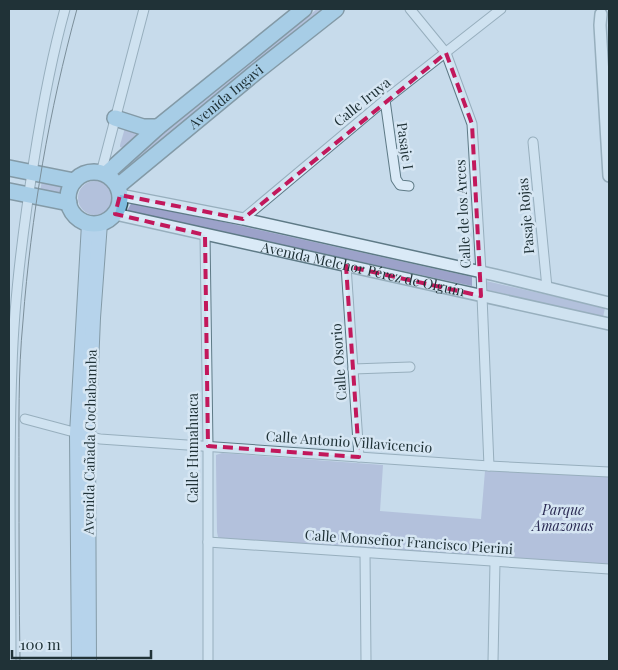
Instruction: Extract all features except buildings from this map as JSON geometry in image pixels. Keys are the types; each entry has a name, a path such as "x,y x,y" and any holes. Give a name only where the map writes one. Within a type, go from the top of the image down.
{"highway":[{"name":"Avenida Ingavi","path":"104,173 304,9"},
{"name":"Avenida Ingavi","path":"119,191 256,72 336,9"},
{"path":"115,118 143,127 158,127"},
{"path":"9,168 74,181"},
{"path":"86,173 104,173 113,179 119,191 120,206 115,214 108,220 95,224 75,216 69,203 69,191 74,181 86,173"},
{"path":"9,190 69,203"}],"main road":[{"name":"Avenida Cañada Cochabamba","path":"79,661 83,435 93,318 95,224"},
{"name":"Avenida Cañada Cochabamba","path":"83,435 89,661"}],"street":[{"path":"11,661 10,415 15,320 28,195 45,95 65,9"},
{"path":"104,173 115,118 144,9"},
{"name":"Calle de los Arces","path":"410,9 446,53 472,124 481,272 489,466"},
{"name":"Calle Iruya","path":"243,219 386,100 501,9"},
{"path":"601,13 600,25 609,176"},
{"name":"Pasaje I","path":"386,100 396,179 400,186 409,186"},
{"name":"Pasaje Rojas","path":"533,142 547,288"},
{"name":"Avenida Melchor Pérez de Olguín","path":"119,191 481,272 609,303"},
{"name":"Avenida Melchor Pérez de Olguín","path":"115,214 609,324"},
{"name":"Calle Humahuaca","path":"205,235 208,446 208,661"},
{"name":"Calle Osorio","path":"346,266 359,457"},
{"path":"353,369 410,367"},
{"name":"Calle Antonio Villavicencio","path":"25,419 83,435 359,457 609,472"},
{"name":"Calle Monseñor Francisco Pierini","path":"208,542 609,569"},
{"path":"366,553 366,661"},
{"path":"493,661 495,562"}],"highlighted area":[{"path":"446,53 472,124 481,296 346,266 359,457 208,446 205,235 115,214 120,195 243,219"}],"green space":[{"path":"317,9 325,9 150,149 123,179 117,167 135,155"},
{"path":"125,128 139,135 123,148 120,145"},
{"path":"42,181 62,185 63,193 59,195 40,191"},
{"path":"95,181 107,186 112,198 107,210 95,215 83,210 78,198 83,186"},
{"path":"133,200 165,209 472,277 472,286 127,211"},
{"path":"486,281 605,308 603,317 487,290"},
{"name":"Parque Amazonas","path":"222,453 383,465 380,511 481,519 485,471 609,476 609,565 222,539 218,537 217,532 216,455"}],"tram line":[{"path":"20,661 19,418 20,360 26,282 36,203 50,125 77,9"}]}
